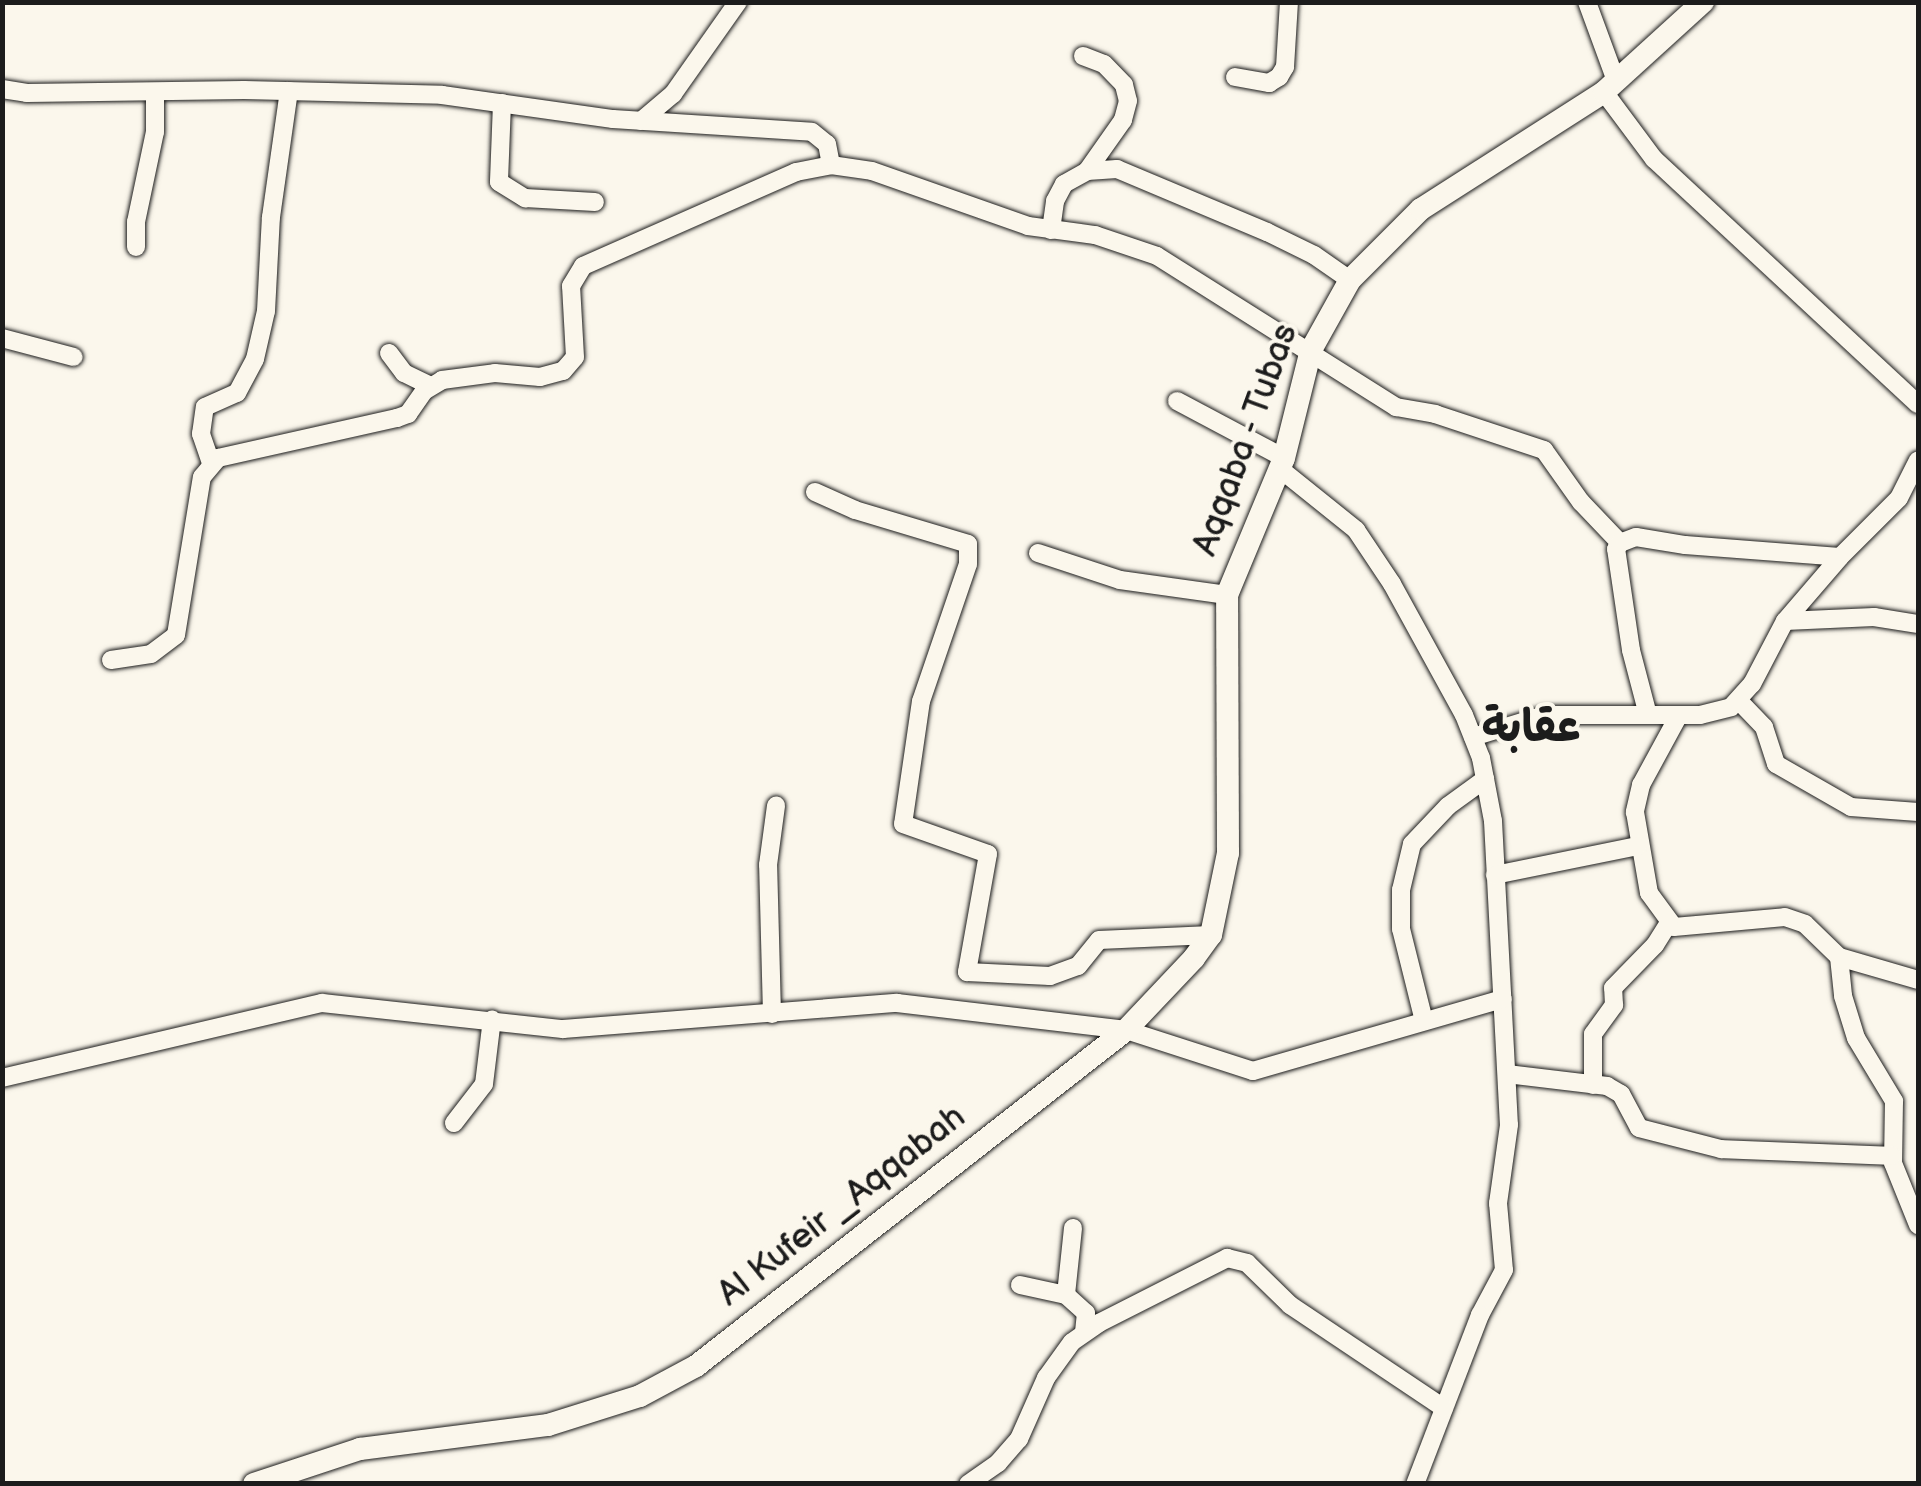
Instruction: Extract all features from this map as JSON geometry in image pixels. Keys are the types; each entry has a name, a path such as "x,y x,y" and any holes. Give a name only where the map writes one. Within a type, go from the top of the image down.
{"main road":[{"name":"Aqqaba - Tubas","path":"1226,721 1227,595 1282,463 1311,350 1350,280 1421,209 1610,86 1703,2"},
{"name":"Al Kufeir _Aqqabah","path":"260,1482 360,1449 548,1425 640,1396 696,1366 1126,1030 1211,934 1228,853 1226,721"}],"street":[{"path":"641,121 673,94 738,2"},
{"path":"1235,77 1269,83 1279,77 1286,67 1289,2"},
{"path":"1588,2 1610,86 1654,159 1918,404"},
{"path":"1083,56 1104,64 1124,85 1128,101 1115,134 1088,171"},
{"path":"2,88 27,92 442,95 641,121 812,132 827,144 831,165"},
{"path":"211,463 201,434 206,407 236,393 255,359 266,311 271,216 289,91"},
{"path":"136,247 136,222 155,132 155,92"},
{"path":"502,103 499,182 525,198 595,202"},
{"path":"110,660 151,654 176,636 202,477 211,463 233,452 397,418 408,414 432,386 476,374 540,377 562,371 575,356 571,286 583,266 796,172 831,165 872,171 1028,226 1095,235 1157,256 1396,407 1435,414 1544,450 1581,502 1620,543"},
{"path":"1051,230 1055,200 1064,184 1088,171 1117,169 1314,255 1350,280"},
{"path":"2,338 74,357"},
{"path":"389,353 404,373 432,386"},
{"path":"1177,401 1282,463 1356,530 1392,584 1473,738 1484,779 1493,821 1507,1074 1509,1126 1498,1203 1504,1270 1480,1315 1415,1484"},
{"path":"1473,738 1532,716 1711,714 1739,701 1785,621 1899,498 1918,460"},
{"path":"815,492 855,510 968,544 968,564 921,700 903,824 988,854 967,972 1050,976 1078,966 1099,940 1211,934"},
{"path":"1648,715 1631,650 1616,549 1620,543 1636,536 1840,558"},
{"path":"1038,553 1120,580 1227,595"},
{"path":"1785,621 1874,618 1918,624"},
{"path":"1739,701 1764,726 1776,764 1851,807 1918,812"},
{"path":"1678,715 1641,785 1635,812 1649,893 1669,923 1682,928 1785,916 1805,924 1839,958 1918,980"},
{"path":"1424,1022 1409,975 1401,929 1401,890 1412,844 1448,806 1484,779"},
{"path":"772,1014 768,865 776,806"},
{"path":"1495,876 1638,846"},
{"path":"1593,1084 1593,1034 1614,1005 1614,988 1655,945 1669,923"},
{"path":"1839,958 1843,996 1856,1038 1894,1101 1892,1156 1918,1225"},
{"path":"2,1078 322,1003 563,1029 897,1004 1126,1030 1253,1071 1503,999"},
{"path":"454,1123 484,1084 492,1019"},
{"path":"1507,1074 1593,1084 1620,1094 1639,1128 1721,1149 1760,1154 1892,1156"},
{"path":"1066,1296 1072,1228"},
{"path":"968,1484 998,1463 1019,1439 1053,1365 1084,1332 1218,1260 1236,1258 1290,1305 1444,1408"},
{"path":"1020,1285 1066,1296 1086,1313 1084,1332"}],"district":[{"name":"عقابة","path":"1531,728"}]}
